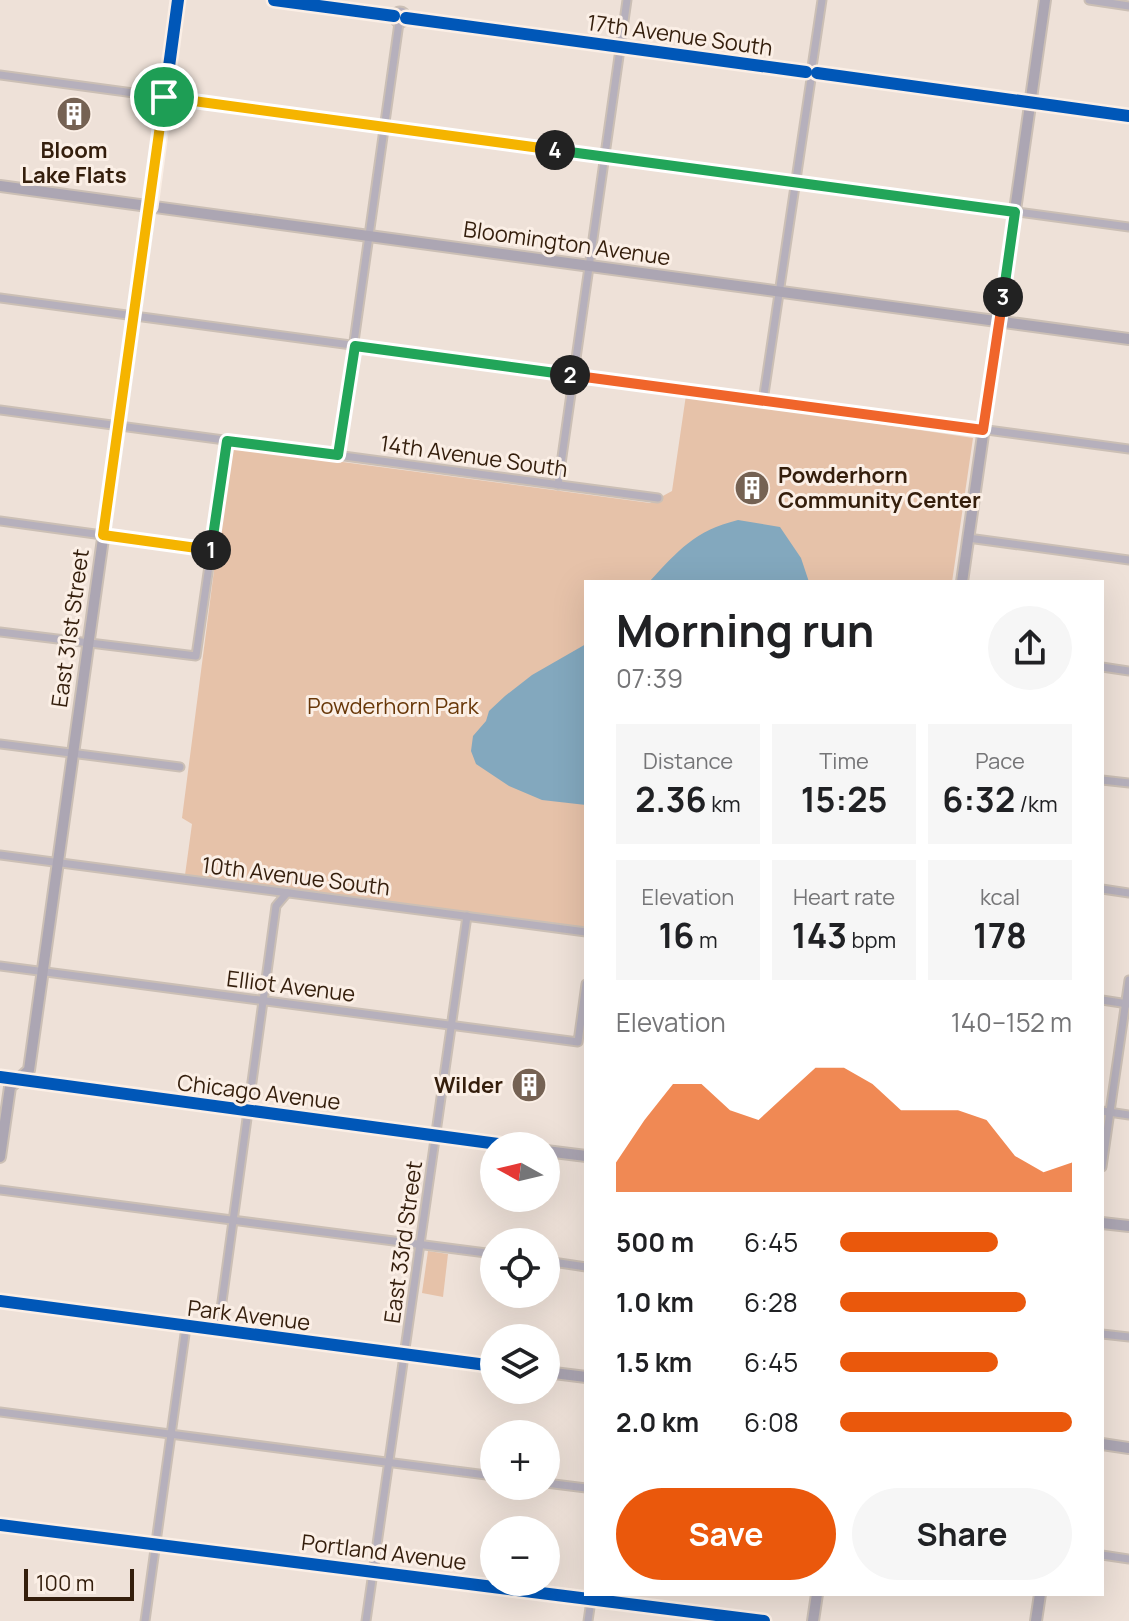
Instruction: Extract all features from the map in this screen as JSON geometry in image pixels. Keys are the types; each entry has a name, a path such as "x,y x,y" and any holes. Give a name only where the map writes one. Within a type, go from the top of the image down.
{"street":[{"name":"East 31st Street","path":"0,1157 10,1087 29,1070 178,0"},
{"name":"17th Avenue South","path":"274,0 1129,116"},
{"path":"338,455 403,0"},
{"path":"558,485 627,0"},
{"path":"763,401 822,0"},
{"path":"962,580 1045,0"},
{"path":"1089,0 1129,6"},
{"path":"0,75 1129,227"},
{"name":"Bloomington Avenue","path":"0,186 1129,339"},
{"path":"0,298 1129,449"},
{"name":"14th Avenue South","path":"0,410 658,498"},
{"path":"0,632 196,656 227,441"},
{"path":"0,521 212,550"},
{"path":"968,538 1129,560"},
{"path":"1104,667 1129,671"},
{"path":"0,744 180,767"},
{"path":"1104,780 1129,783"},
{"name":"10th Avenue South","path":"0,855 584,932"},
{"path":"1104,889 1129,893"},
{"path":"261,890 269,895 276,906"},
{"path":"218,1331 276,906 287,893"},
{"name":"East 33rd Street","path":"366,1621 467,916"},
{"name":"Elliot Avenue","path":"0,966 578,1042 584,998"},
{"path":"1104,1140 1129,980"},
{"path":"1104,1000 1127,1004"},
{"name":"Chicago Avenue","path":"0,1077 480,1141"},
{"path":"1106,1112 1129,1115"},
{"path":"560,1153 584,1156"},
{"path":"0,1190 480,1252"},
{"path":"1104,1223 1129,1226"},
{"path":"560,1263 584,1267"},
{"name":"Park Avenue","path":"0,1301 480,1364"},
{"path":"145,1621 186,1327"},
{"path":"1104,1334 1129,1337"},
{"path":"560,1374 584,1377"},
{"path":"0,1412 480,1474"},
{"path":"1104,1444 1129,1448"},
{"path":"560,1485 584,1488"},
{"name":"Portland Avenue","path":"0,1525 584,1595"},
{"path":"1104,1555 1129,1559"},
{"path":"588,1621 592,1596"},
{"name":"Portland Avenue","path":"592,1596 764,1621"},
{"path":"813,1621 817,1596"},
{"path":"1036,1621 1040,1596"}],"green space":[{"name":"Powderhorn Park","path":"686,395 973,438 952,580 584,580 584,927 185,875 192,824 182,818 230,447 650,503 672,491"},
{"path":"428,1251 448,1254 443,1297 422,1293"}],"water":[{"path":"738,520 780,527 801,558 808,580 651,580 698,536"},
{"path":"584,645 584,805 542,800 509,786 476,764 471,751 473,736 486,721 489,711 532,675"}],"cycle path":[{"path":"150,207 178,0"},
{"path":"274,0 394,16"},
{"path":"406,18 806,72"},
{"path":"817,73 1129,116"},
{"path":"0,1077 480,1142"},
{"path":"0,1301 480,1364"},
{"path":"0,1525 764,1621"}],"place":[{"name":"Bloom Lake Flats","path":"74,114"},
{"name":"Powderhorn Community Center","path":"752,488"},
{"name":"Wilder","path":"529,1085"}],"route":[{"path":"164,97 1015,212 983,430 355,346 338,455 227,441 212,550 103,535 164,97"}]}
